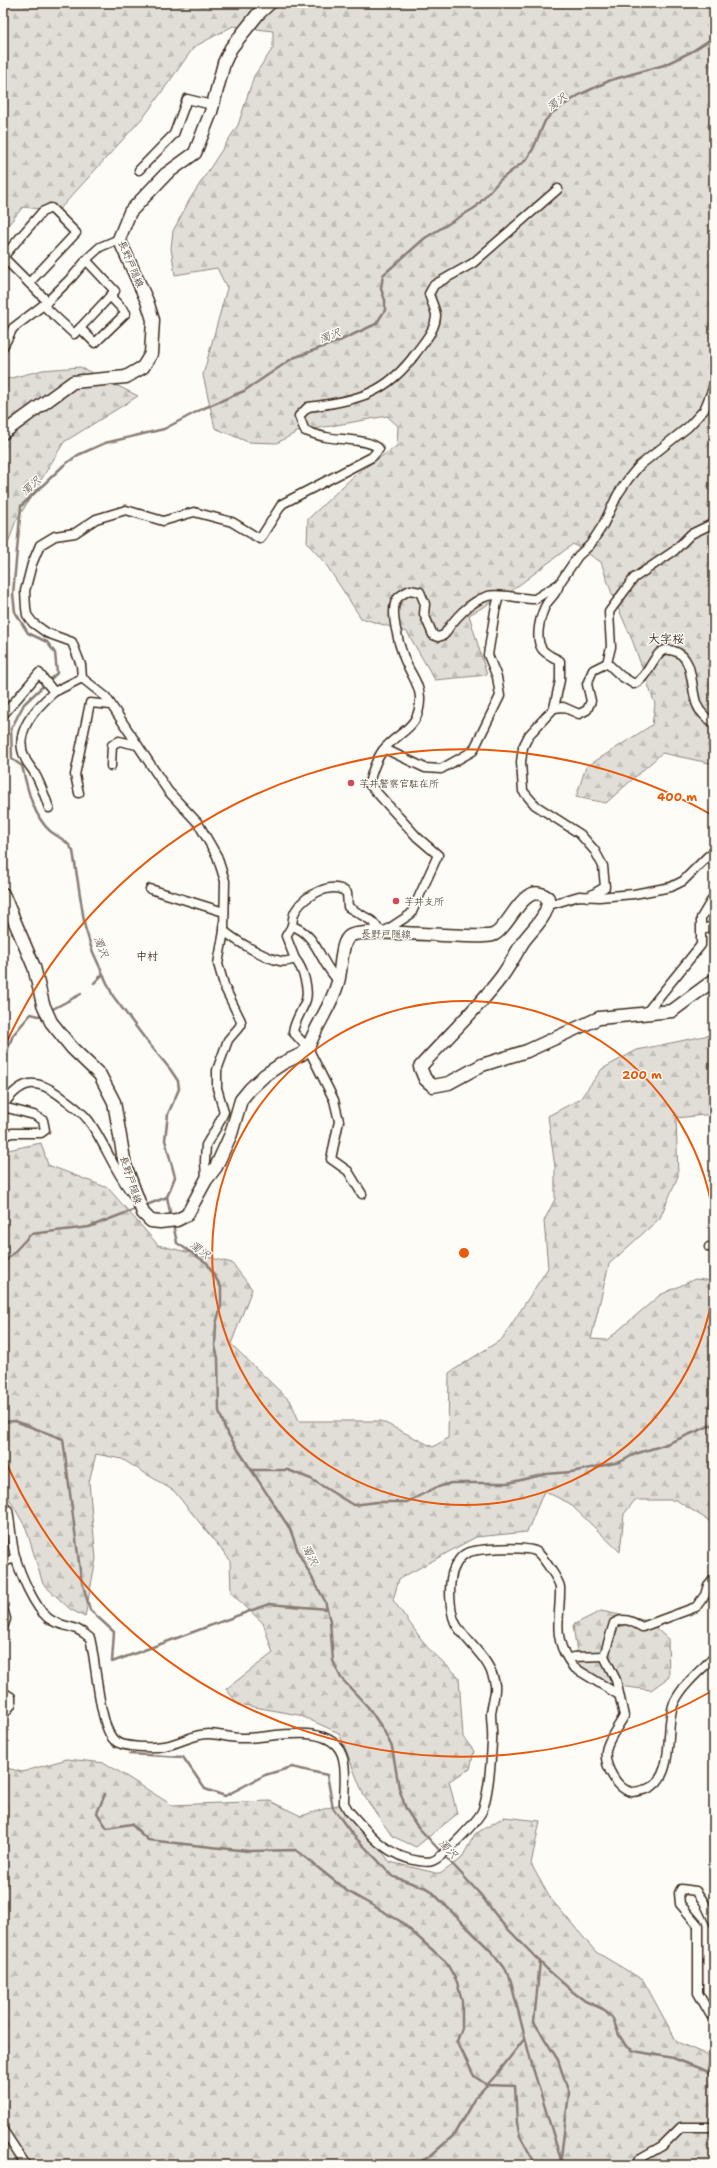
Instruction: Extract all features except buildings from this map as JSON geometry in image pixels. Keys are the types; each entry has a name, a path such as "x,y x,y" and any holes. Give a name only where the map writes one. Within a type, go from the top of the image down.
{"main road":[{"name":"長野戸隠線","path":"3,433 73,382 126,377 143,367 151,354 153,320 147,301 119,239 130,212 166,174 195,153 212,105 224,63 231,48 258,14 270,3"},
{"name":"長野戸隠線","path":"3,894 34,967 43,1004 51,1022 72,1048 100,1076 114,1102 125,1166 137,1201 143,1213 151,1221 160,1222 177,1220 187,1215 206,1180 219,1161 238,1114 241,1100 250,1089 265,1075 283,1063 302,1054 308,1048 339,981 345,941 349,936 360,932 397,932 449,937 494,935 501,930 524,899 533,893 542,893 548,898 549,905"},
{"path":"549,905 542,919 534,926 514,955 503,975 420,1067 425,1079 433,1086 449,1083 482,1065 527,1050 599,1018 672,1011 714,980"}],"street":[{"path":"139,170 174,134 187,99 212,105"},
{"path":"206,1180 204,1161 206,1145 222,1119 224,1112 217,1088 217,1070 228,1040 240,1026 241,1020 225,988 218,964 224,931 225,881 218,856 198,823 168,791 106,697 82,678 81,665 72,642 47,633 33,623 27,615 25,591 32,564 40,545 55,536 75,533 96,519 126,510 163,521 194,512 232,522 260,539 282,504 372,457 379,449 377,446 368,443 326,437 305,430 299,416 308,406 362,397 380,389 403,371 431,332 435,323 436,314 429,294 434,285 473,263 558,189"},
{"path":"29,283 76,233 51,208 42,212 3,257 29,283 45,303 74,334 115,291 86,260"},
{"path":"3,347 13,328 45,303 86,260 100,247 119,239"},
{"path":"80,328 96,343 126,313 110,296"},
{"path":"362,1194 348,1171 331,1159 340,1121 334,1100 308,1048 293,1032 295,1023 306,999 304,971 295,959 286,936 292,926 295,911 306,898 331,888 343,888 348,893 348,908 372,921 382,933 411,914 438,855 385,804 369,784 373,768 385,749 414,722 420,700 419,688 404,658 397,632 393,610 397,599 410,590 420,592 425,604 424,614 433,635 438,637 444,635 453,621 476,602 488,596 535,599 559,584 578,556 595,539 629,478 640,466 688,427 704,410 714,386"},
{"path":"607,663 611,646 609,612 634,578 674,550 691,534 714,522"},
{"path":"559,584 558,590 547,604 541,616 538,640 542,649 560,661 560,680 554,708 529,736 523,748 521,762 523,791 535,805 580,834 595,851 603,866 606,887 588,897"},
{"path":"385,749 425,768 441,769 473,751 500,696 497,676 488,655 495,610 500,596"},
{"path":"607,663 621,676 634,684 640,681 660,652 668,650 678,652 687,660 696,704 701,712 714,723"},
{"path":"554,708 563,707 579,714 587,710 591,701 587,684 593,670 607,663"},
{"path":"3,715 39,673 52,690"},
{"path":"49,808 35,774 24,757 22,747 24,728 52,690 82,678"},
{"path":"78,793 75,775 90,703 111,705"},
{"path":"111,766 112,745 119,741 137,744"},
{"path":"549,905 578,896 588,897 634,894 671,887 683,881 708,856 714,856"},
{"path":"150,889 224,912"},
{"path":"646,1013 701,945 702,913 714,896"},
{"path":"292,926 301,929 309,937 322,955 332,976 339,981"},
{"path":"702,929 714,926"},
{"path":"224,931 242,943 280,961 295,959"},
{"path":"3,1136 12,1133 41,1133 45,1130 43,1120 34,1115 3,1106 12,1093 23,1086 45,1085 76,1108 88,1120 104,1145 111,1163 137,1201"},
{"path":"3,1506 8,1510 16,1558 33,1598 41,1611 49,1619 78,1628 90,1638 104,1718 109,1733 115,1742 128,1746 165,1746 208,1734 241,1738 283,1734 321,1736 329,1738 342,1754 344,1803 348,1810 381,1846 403,1857 431,1862 442,1856 476,1822 483,1810 492,1741 491,1714 495,1686 492,1672 482,1655 456,1625 450,1596 451,1577 456,1563 466,1553 476,1550 526,1548 537,1552 552,1571 560,1586 557,1622 562,1650 573,1667 619,1695"},
{"path":"3,1562 16,1558"},
{"path":"714,1578 708,1585 705,1596 696,1607 642,1627 627,1620 621,1619 614,1623 604,1656 616,1680 624,1716 606,1750 606,1758 615,1779 622,1787 632,1792 641,1791 651,1787 664,1769 668,1752 674,1704 687,1683 714,1657"},
{"path":"3,1608 6,1619 3,1628"},
{"path":"568,1659 573,1657 604,1656"},
{"path":"3,1692 11,1697 11,1705 3,1715"},
{"path":"714,1923 704,1902 696,1891 681,1889 679,1893 680,1904 698,1925 698,1993 710,2014 714,2015"},
{"path":"637,2165 639,2159 662,2146 681,2127 714,2127"},
{"path":"3,2130 26,2165"}],"green space":[{"path":"3,3 714,3 714,764 662,753 606,803 576,797 586,767 652,725 655,704 633,642 612,594 601,562 573,544 510,592 469,615 487,675 435,680 407,632 361,618 325,563 307,543 308,519 357,473 397,446 398,426 387,416 297,432 277,443 248,442 215,428 203,375 227,288 217,268 175,275 171,248 173,231 190,199 238,125 254,76 273,48 273,31 233,26 194,47 146,114 58,211 23,207 3,231"},
{"path":"80,367 138,396 64,442 15,523 3,558 3,380 43,370"},
{"path":"714,1034 714,1114 676,1118 678,1176 660,1218 609,1264 591,1339 607,1340 660,1295 695,1279 714,1281 714,1521 711,1522 676,1500 635,1500 624,1514 620,1552 569,1503 544,1491 527,1532 476,1537 399,1579 393,1600 427,1647 459,1677 463,1737 474,1751 470,1769 449,1781 457,1814 416,1847 392,1836 364,1796 339,1733 299,1715 238,1704 226,1689 273,1653 263,1623 231,1593 230,1560 174,1491 122,1459 96,1454 89,1482 96,1559 85,1617 70,1609 43,1584 26,1528 3,1488 3,1151 41,1143 48,1165 108,1188 158,1245 232,1263 252,1289 231,1344 291,1402 299,1421 381,1421 433,1447 448,1438 449,1373 502,1339 548,1268 544,1221 555,1199 555,1167 548,1116 580,1099 602,1069 637,1050"},
{"path":"601,1611 648,1621 668,1639 669,1677 651,1690 594,1683 579,1666 573,1625"},
{"path":"67,1759 105,1763 172,1805 270,1801 301,1816 344,1803 390,1862 440,1874 461,1859 475,1834 504,1817 540,1821 531,1864 550,1898 596,1952 643,1980 677,2042 714,2058 714,2165 3,2165 3,1767 22,1772"}],"waterway":[{"name":"濁沢","path":"171,1217 167,1197 175,1177 165,1140 168,1114 179,1089 178,1081 113,996 92,950 85,927 73,851 71,847 44,825 32,801 22,766 12,759 11,729 24,704 57,673 55,653 47,642 28,633 15,612 13,594 21,506 64,465 78,455 105,443 164,429 202,409 244,391 293,358 339,341 376,324 385,310 385,300 381,289 383,275 425,238 476,207 500,180 526,160 533,149 545,121 552,113 579,95 611,80 664,65 691,52 714,37"},
{"path":"94,983 103,974"},
{"path":"51,1010 81,994"},
{"path":"3,1061 13,1035 31,1014 39,1016 42,1014"},
{"path":"144,1206 167,1197"},
{"path":"3,1264 31,1234 89,1227 138,1208"},
{"name":"濁沢","path":"173,1224 177,1243 207,1263 221,1287 221,1306 216,1324 215,1346 218,1358 219,1411 226,1431 290,1529 299,1554 325,1601 330,1621 333,1661 341,1678 368,1707 383,1729 392,1747 399,1788 406,1809 417,1826 480,1894 502,1923 547,1969 573,1992 585,2001 603,2009 613,2019 619,2035 626,2046 634,2051 673,2058 714,2074"},
{"path":"3,1422 15,1421 63,1439 81,1578 90,1610 114,1632 112,1662 269,1604 327,1609"},
{"path":"251,1470 288,1470 311,1479 353,1505 377,1502 407,1502 435,1488 451,1483 508,1483 546,1474 571,1472 620,1462 635,1454 664,1445 714,1424"},
{"path":"129,1754 183,1757 205,1789 225,1796 265,1775 292,1767 327,1775 333,1808 352,1834 394,1877 429,1889 490,1950 509,1975 532,2065 561,2160"},
{"path":"105,1794 97,1813 107,1828 131,1824 148,1840 248,1851 296,1850 347,1891 400,1921 446,1962 457,1982 462,2001 462,2028 457,2041 474,2076 487,2085 515,2086 517,2123 520,2136 536,2165"},
{"path":"540,1961 534,2022 558,2060 569,2093 560,2165"},
{"path":"370,2163 385,2161 415,2164 429,2157 453,2136 475,2098 497,2074 525,2038"}],"place":[{"name":"芋井警察官駐在所","path":"351,783"},
{"name":"芋井支所","path":"396,901"}],"district":[{"name":"大字桜","path":"666,639"},
{"name":"中村","path":"147,956"}]}
